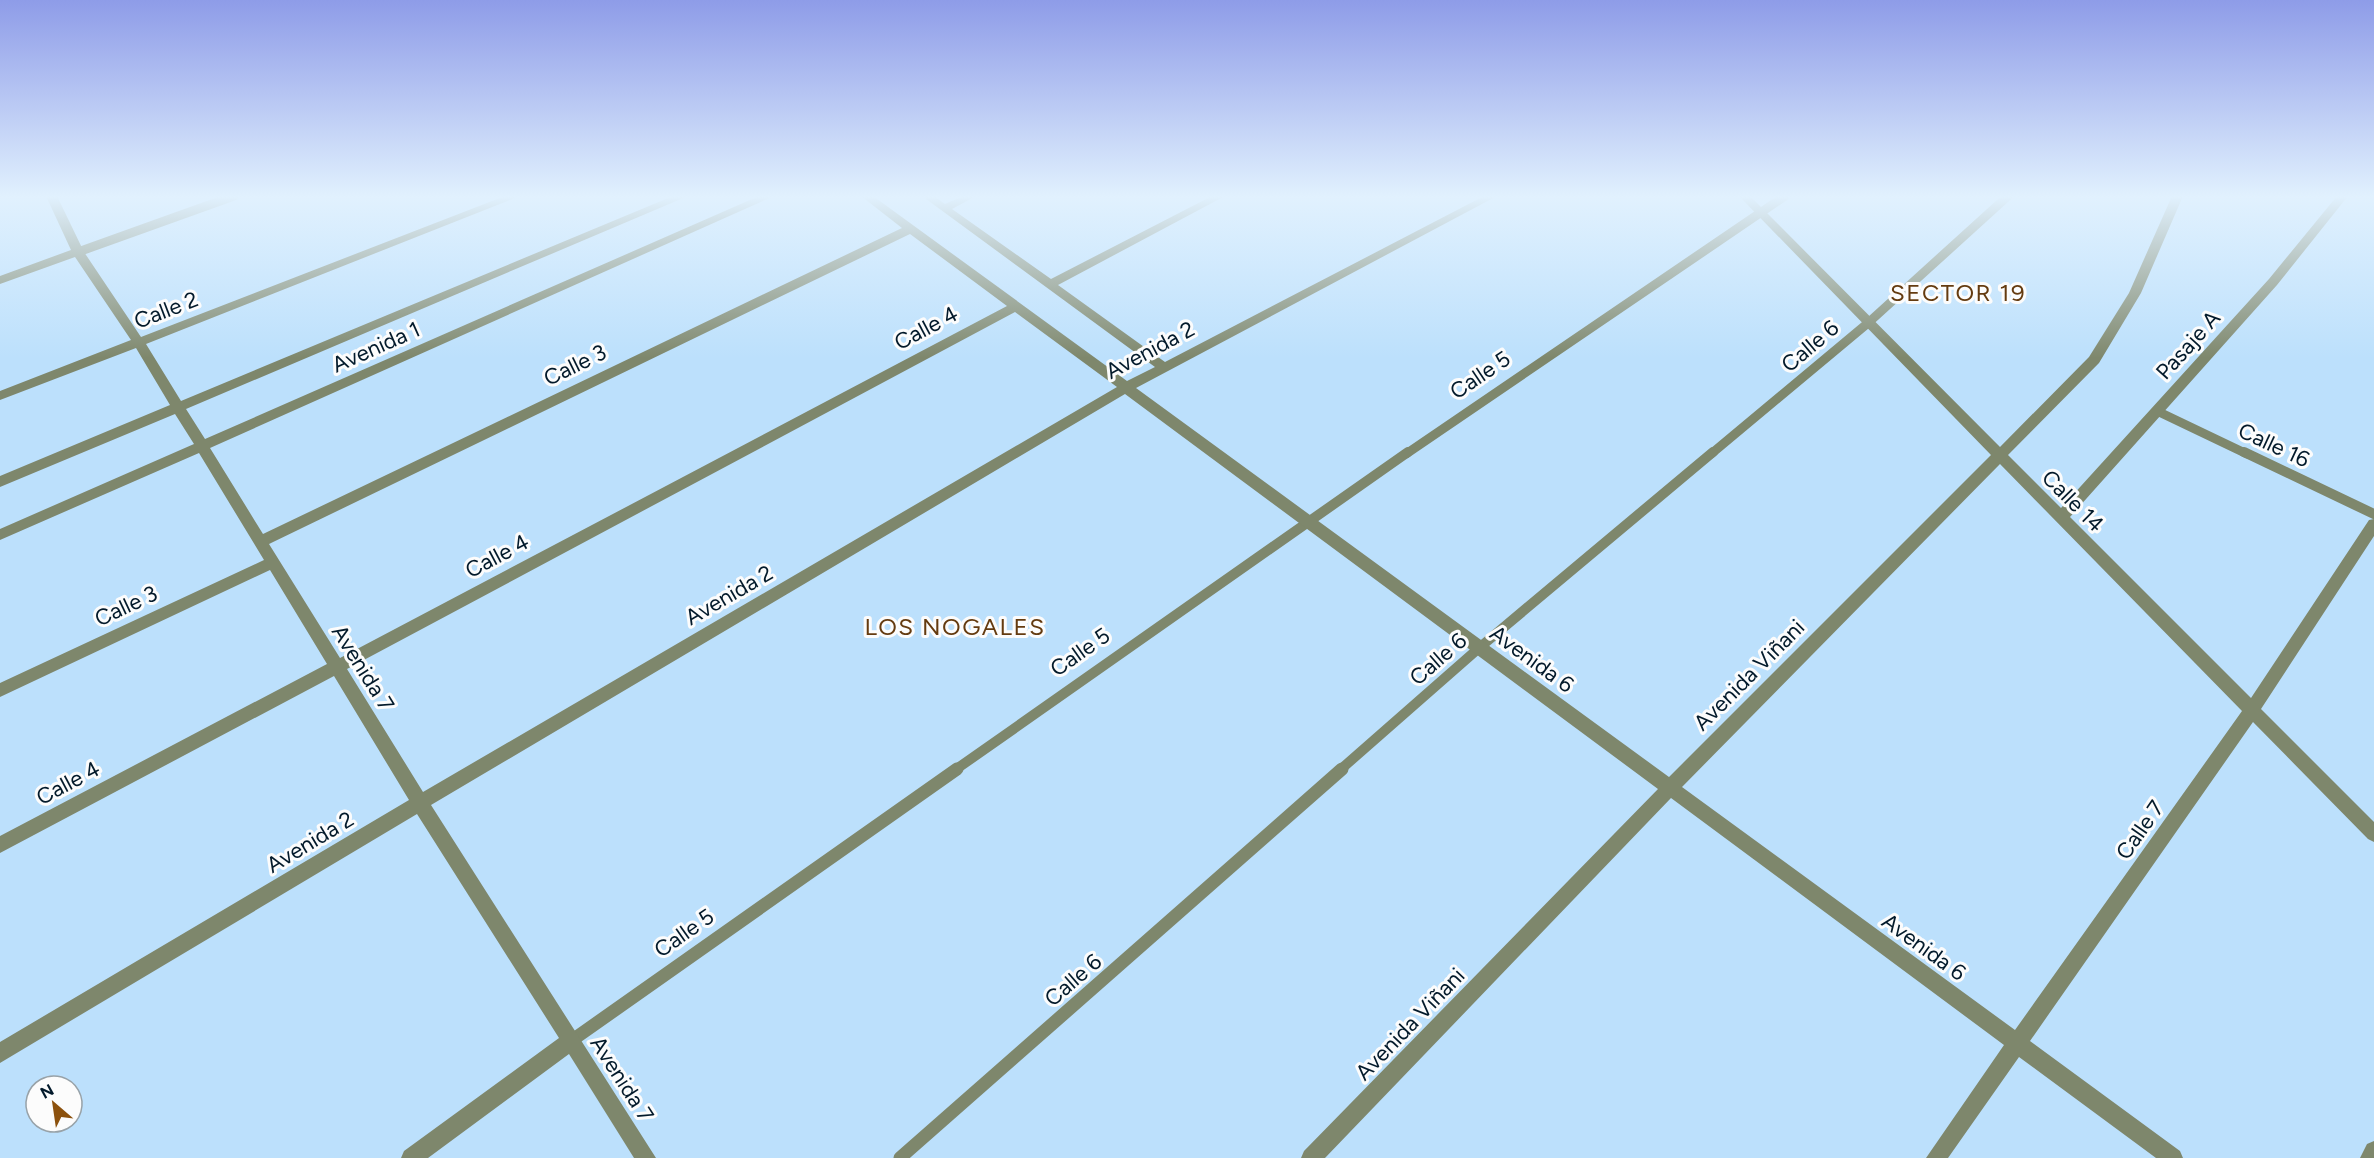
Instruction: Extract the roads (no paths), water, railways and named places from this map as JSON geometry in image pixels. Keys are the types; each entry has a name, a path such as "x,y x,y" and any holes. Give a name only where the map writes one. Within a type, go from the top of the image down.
{"street":[{"name":"Calle 2","path":"0,396 376,250"},
{"name":"Avenida 1","path":"0,482 553,250"},
{"name":"Avenida 1","path":"0,536 647,250"},
{"name":"Calle 3","path":"260,542 866,250"},
{"name":"Avenida 6","path":"938,250 2173,1158"},
{"path":"1004,250 1164,368"},
{"path":"1051,284 1116,250"},
{"name":"Avenida 2","path":"0,1053 1125,388 1389,250"},
{"name":"Calle 14","path":"1797,250 2374,834"},
{"name":"Avenida Viñani","path":"1311,1158 1670,788 2094,360 2135,293 2154,250"},
{"name":"Pasaje A","path":"2060,518 2273,282 2299,250"},
{"path":"0,280 78,252"},
{"name":"Avenida 7","path":"78,252 139,343 420,803 646,1158"},
{"name":"Calle 4","path":"0,845 1015,307"},
{"name":"Calle 7","path":"1936,1158 2252,711 2374,524"},
{"name":"Calle 3","path":"0,690 272,562"},
{"name":"Calle 5","path":"411,1158 572,1041"},
{"path":"2370,1158 2374,1151"}],"lane":[{"path":"78,252 83,250"},
{"name":"Calle 5","path":"572,1041 1307,521 1706,250"},
{"name":"Calle 6","path":"900,1158 1479,648 1868,322 1948,250"},
{"name":"Calle 16","path":"2157,411 2374,514"}],"district":[{"name":"SECTOR 19","path":"1958,292"},
{"name":"LOS NOGALES","path":"955,626"}]}
